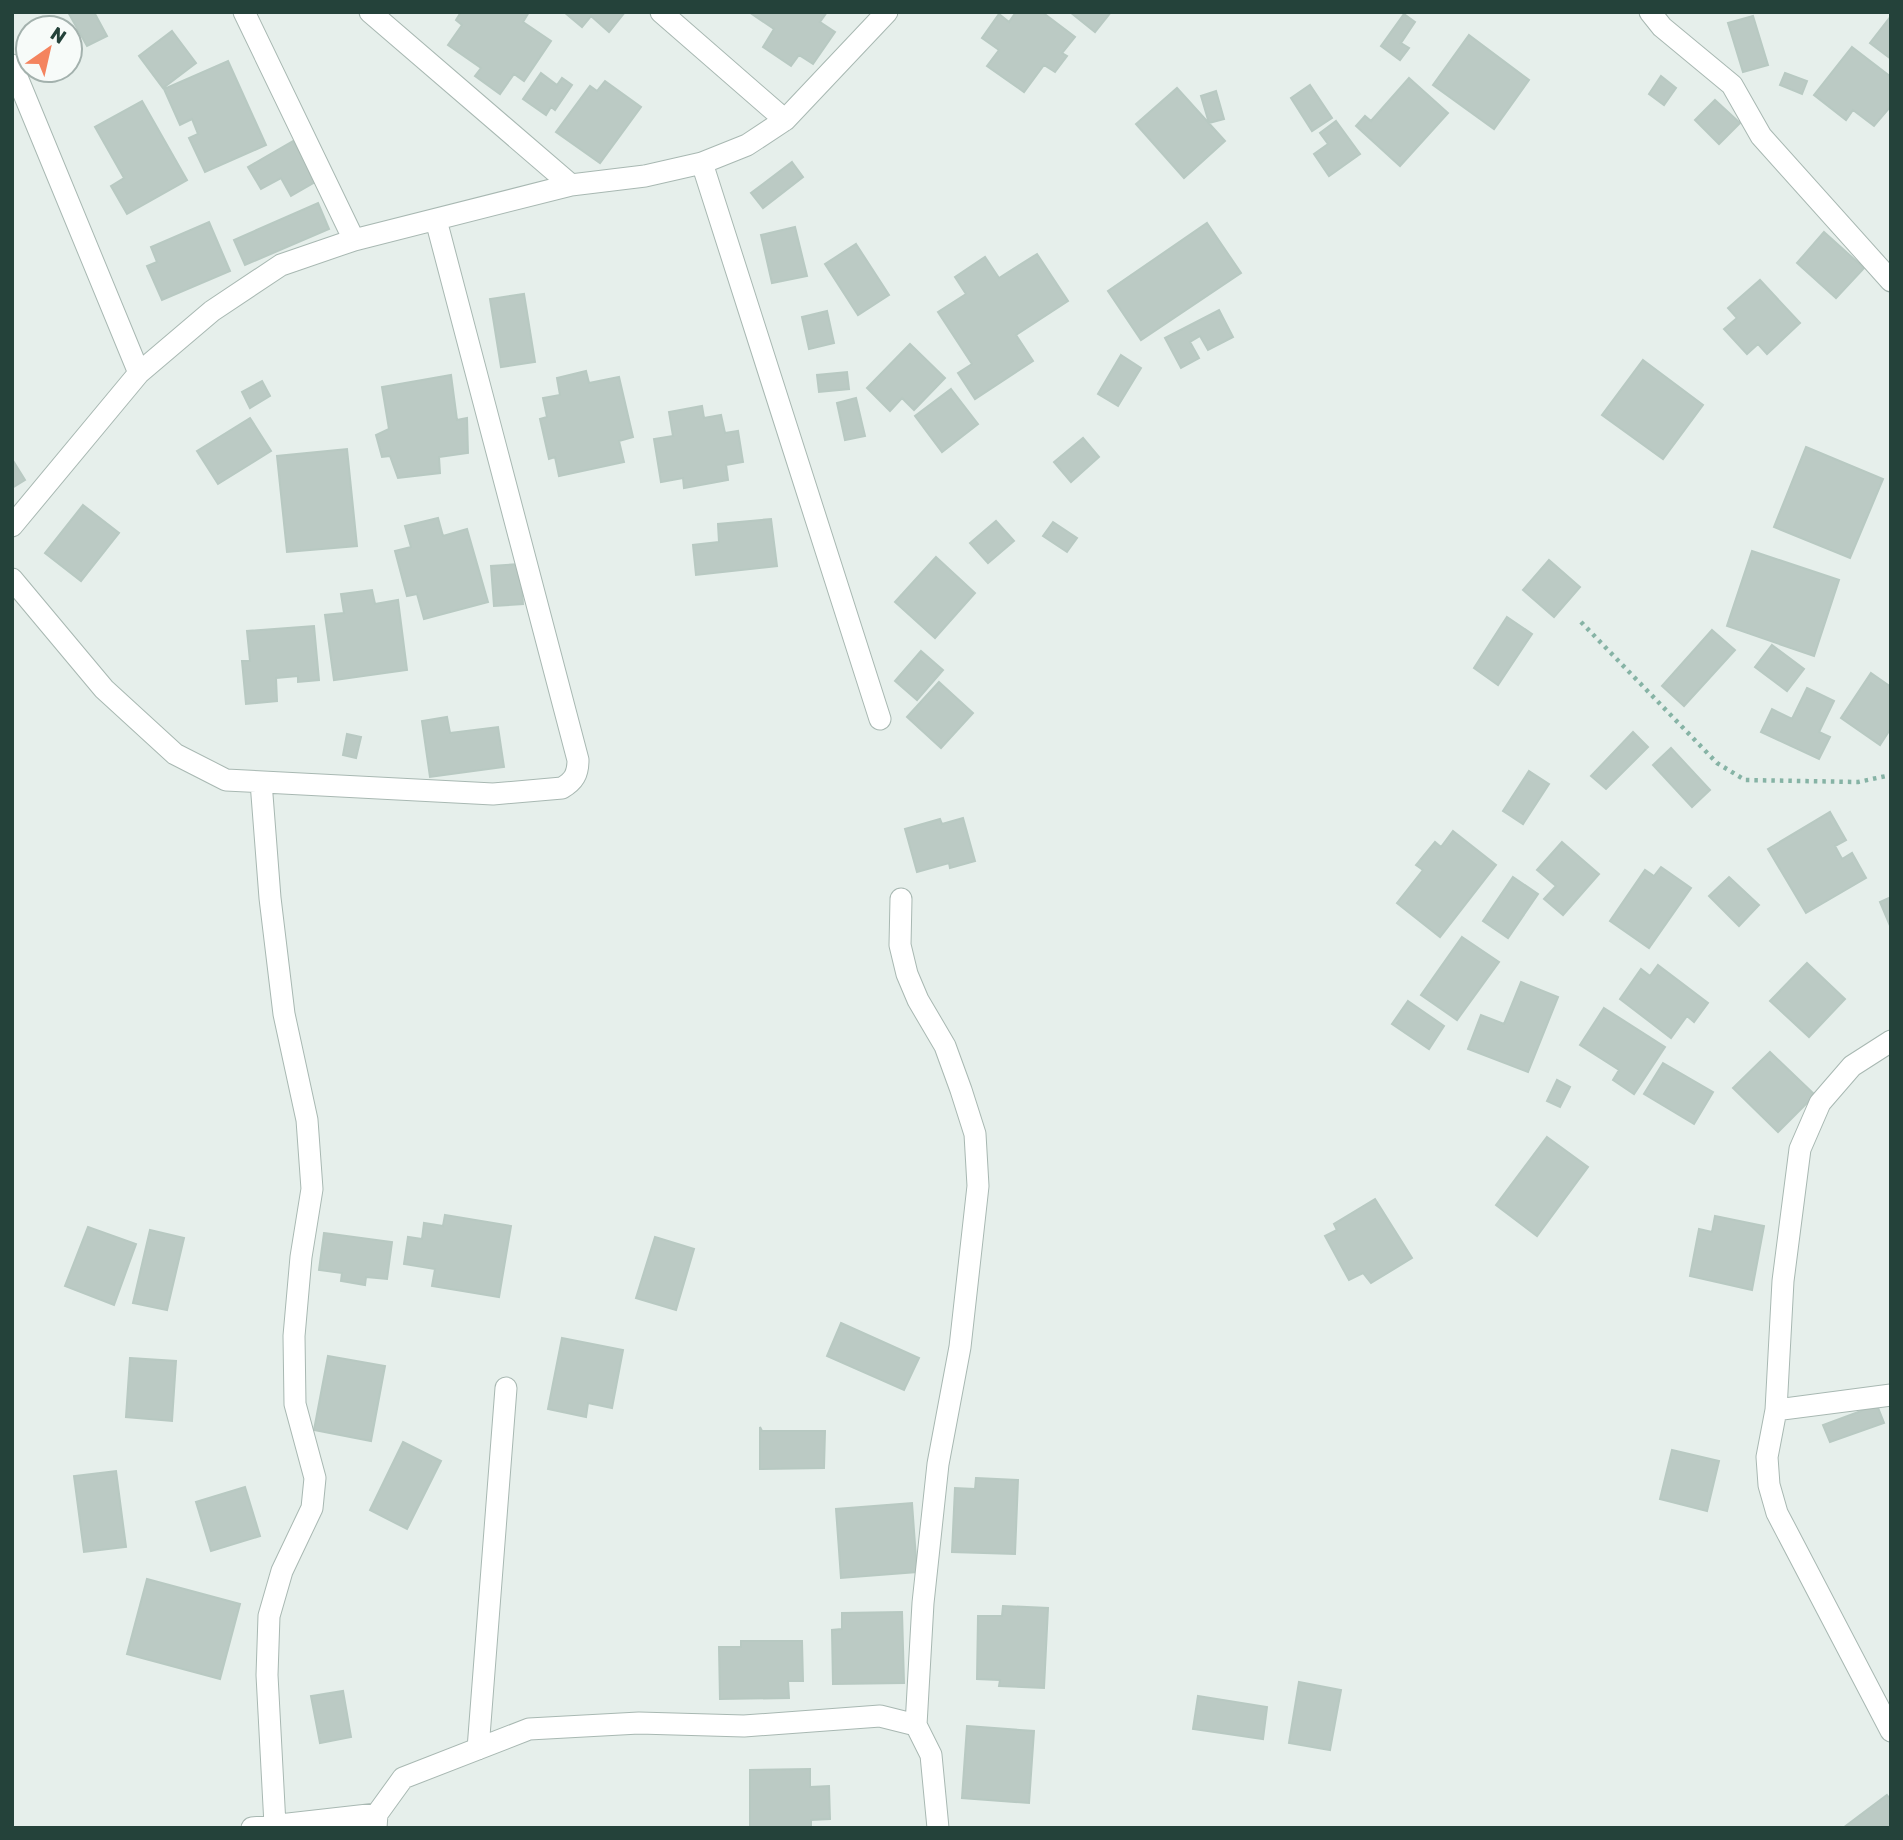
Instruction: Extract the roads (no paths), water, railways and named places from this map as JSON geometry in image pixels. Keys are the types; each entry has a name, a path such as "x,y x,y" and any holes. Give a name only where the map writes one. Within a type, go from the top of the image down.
{"street":[{"path":"244,12 354,240"},
{"path":"370,12 570,185"},
{"path":"661,12 785,120"},
{"path":"12,526 139,373 212,311 281,265 354,240 570,185 645,176 702,163 747,145 785,120 887,12"},
{"path":"1650,12 1662,27 1732,85 1760,136 1891,281"},
{"path":"12,65 139,373"},
{"path":"702,163 880,719"},
{"path":"12,579 104,689 175,754 226,780 493,794 562,788 576,776 578,760 436,220"},
{"path":"261,782 270,898 284,1014 307,1120 313,1189 301,1257 294,1336 295,1404 315,1478 312,1508 282,1571 269,1616 267,1675 275,1825"},
{"path":"901,899 900,945 906,974 945,1046 961,1090 975,1134 978,1186 960,1347 939,1464 923,1603 916,1725 931,1755 938,1828"},
{"path":"1891,1041 1852,1066 1820,1103 1800,1149 1783,1281 1776,1410 1767,1457 1769,1485 1777,1513 1891,1731"},
{"path":"478,1749 506,1388"},
{"path":"1776,1410 1891,1395"},
{"path":"252,1828 377,1821 403,1779 529,1729 639,1723 744,1726 880,1716 916,1725"}]}
